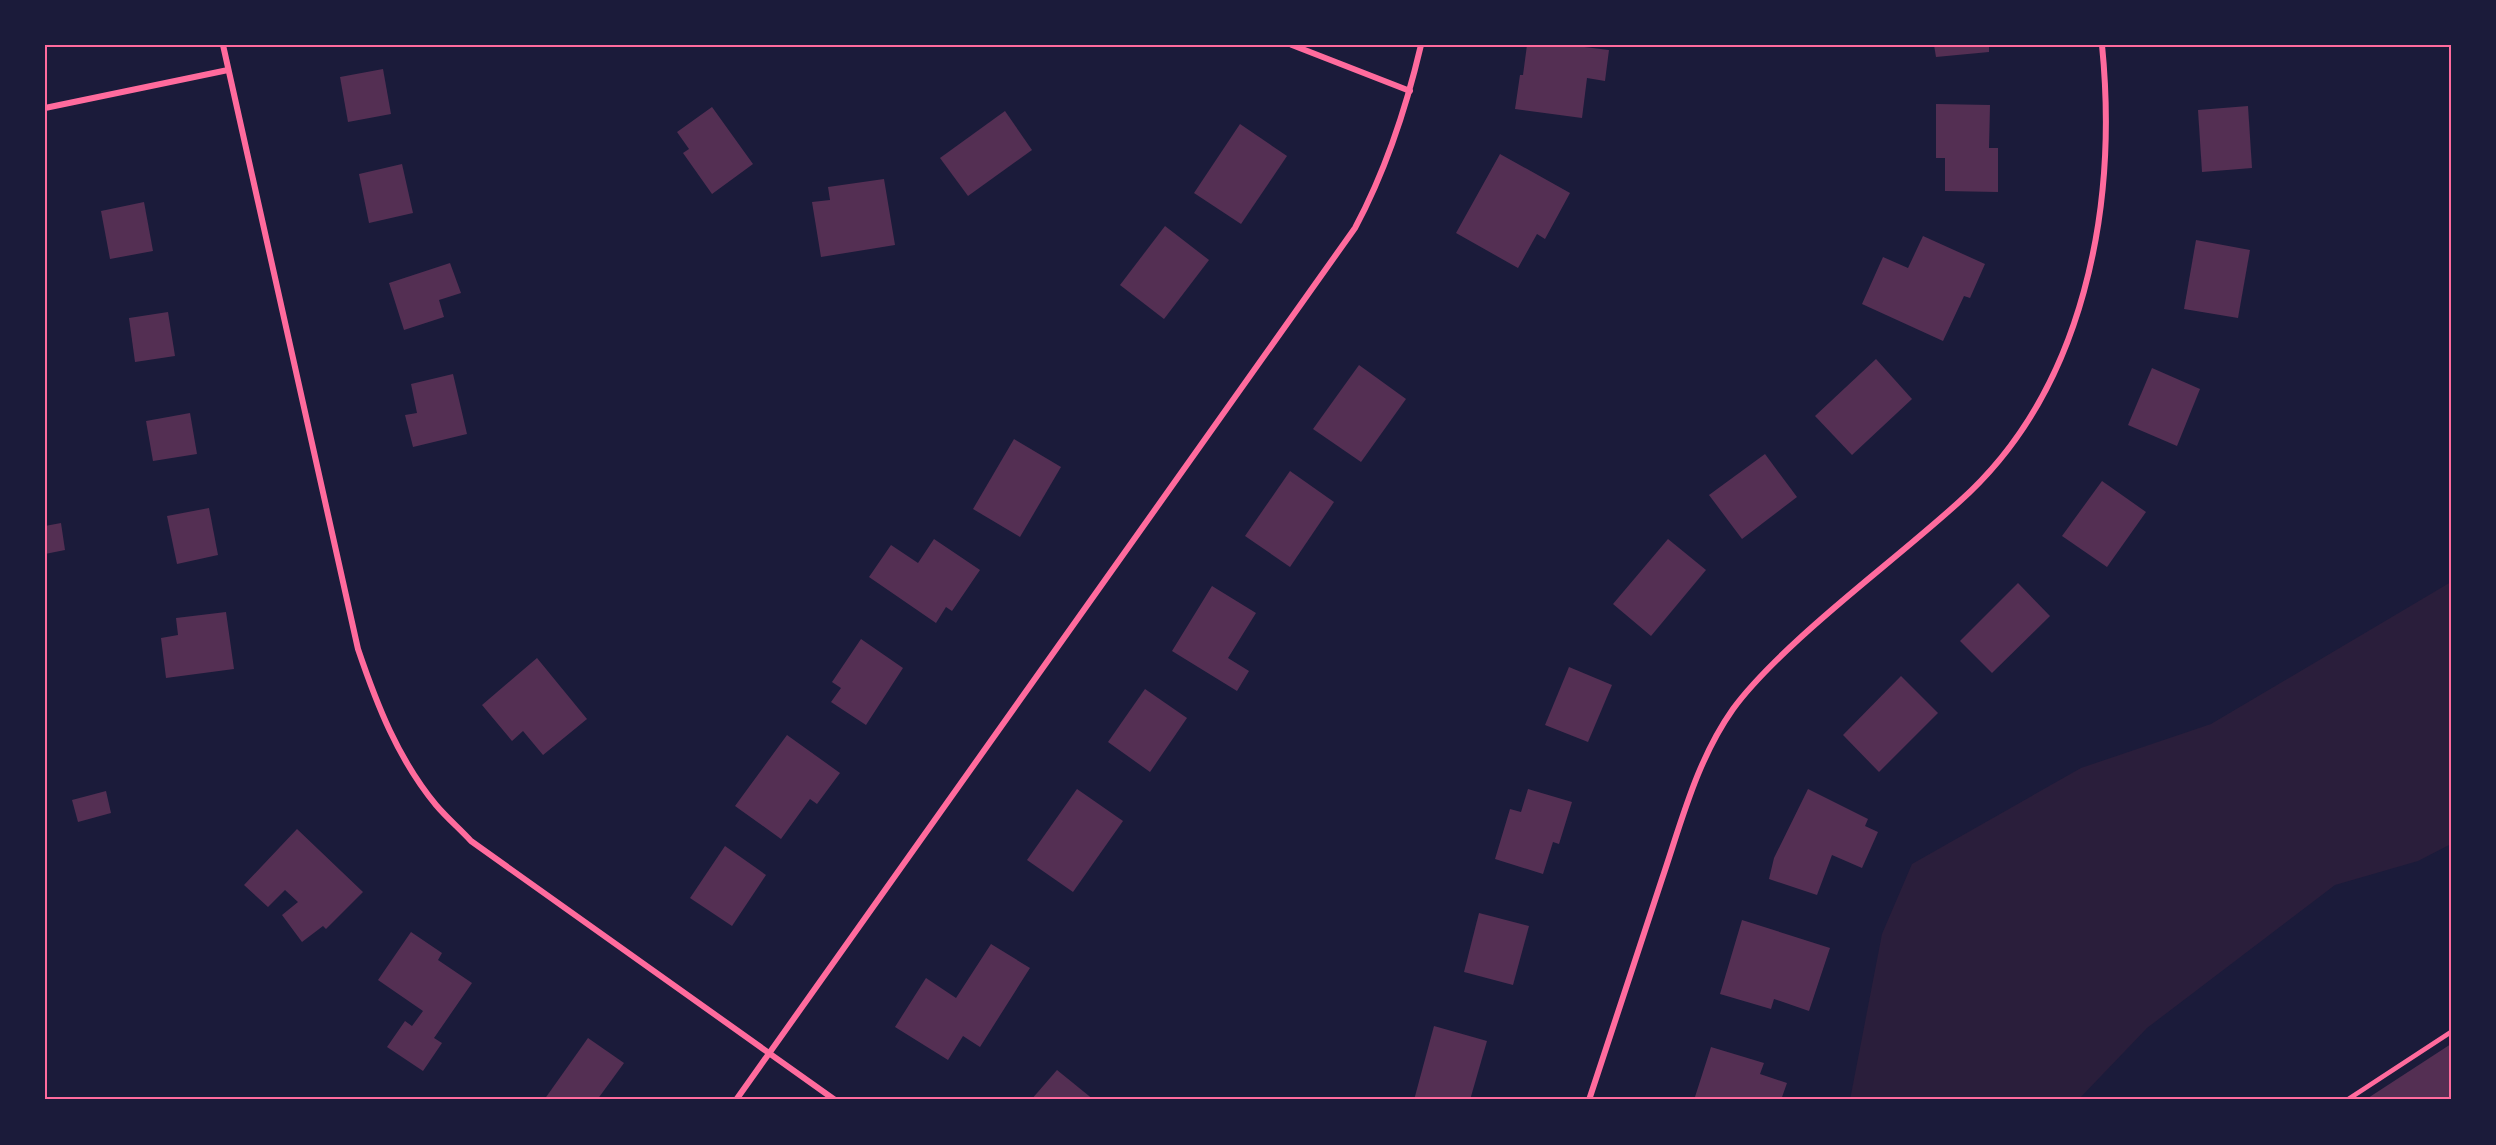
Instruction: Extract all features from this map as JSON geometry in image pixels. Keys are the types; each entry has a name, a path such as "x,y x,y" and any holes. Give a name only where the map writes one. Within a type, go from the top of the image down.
{"street":[{"path":"223,45 358,649 382,717 403,757 436,805 471,841 835,1100"},
{"path":"1292,45 1410,92"},
{"path":"736,1100 1355,228 1377,188 1410,92 1421,45"},
{"path":"1590,1100 1684,812 1707,749 1734,708 1772,664 1820,620 1962,500 2012,443 2030,418 2045,390 2061,355 2094,252 2107,150 2102,45"},
{"path":"45,108 228,70"}],"lane":[{"path":"2347,1100 2451,1032"}],"shaded area":[{"path":"2451,582 2451,844 2418,861 2335,885 2147,1028 2078,1100 1850,1100 1882,934 1912,864 2081,768 2211,724"}],"building":[{"path":"1527,45 1568,45 1609,50 1605,81 1587,78 1582,118 1515,109"},
{"path":"1934,45 1989,45 1989,52 1936,57"},
{"path":"383,69 391,114 348,122 340,77"},
{"path":"1936,104 1990,105 1989,148 1998,148 1998,192 1945,191 1945,158 1936,158"},
{"path":"2248,106 2252,168 2202,172 2198,110"},
{"path":"712,107 753,164 712,194 683,153 689,149 677,132"},
{"path":"1005,111 1032,150 968,196 940,158"},
{"path":"1240,124 1287,156 1241,224 1194,193"},
{"path":"1500,154 1570,193 1545,239 1537,234 1518,268 1456,233"},
{"path":"402,164 413,213 369,223 359,174"},
{"path":"884,179 895,245 821,257 812,202 830,200 828,187"},
{"path":"144,202 153,251 110,259 101,211"},
{"path":"1165,226 1209,260 1164,319 1120,285"},
{"path":"1923,236 1985,264 1970,298 1964,296 1943,341 1862,304 1883,257 1908,268"},
{"path":"2196,240 2250,250 2238,318 2184,309"},
{"path":"450,263 461,293 439,300 444,317 404,330 389,283"},
{"path":"168,312 175,356 135,362 129,318"},
{"path":"1876,359 1912,399 1852,455 1815,416"},
{"path":"1359,365 1406,399 1361,462 1313,429"},
{"path":"2152,368 2200,389 2177,446 2128,425"},
{"path":"453,374 467,434 413,447 405,415 417,413 411,384"},
{"path":"190,413 197,454 153,461 146,421"},
{"path":"1014,439 1061,467 1020,537 973,509"},
{"path":"1765,454 1797,497 1742,539 1709,495"},
{"path":"1290,471 1334,502 1290,567 1245,536"},
{"path":"2102,481 2146,512 2107,567 2062,536"},
{"path":"209,508 218,555 177,564 167,516"},
{"path":"61,523 65,550 45,554 45,526"},
{"path":"934,539 980,570 952,611 946,607 936,623 869,577 891,545 918,563"},
{"path":"1668,539 1706,570 1651,636 1613,604"},
{"path":"2018,583 2050,616 1992,673 1960,641"},
{"path":"1212,586 1256,613 1228,658 1249,671 1237,691 1172,651"},
{"path":"226,612 234,669 166,678 161,638 178,635 176,618"},
{"path":"861,639 903,668 866,725 831,702 841,688 832,682"},
{"path":"537,658 587,719 543,755 523,731 512,741 482,705"},
{"path":"1569,667 1612,685 1588,742 1545,725"},
{"path":"1901,676 1938,713 1879,772 1843,735"},
{"path":"1145,689 1187,718 1150,772 1108,742"},
{"path":"787,735 840,773 817,804 810,799 781,839 735,806"},
{"path":"1077,789 1123,821 1073,892 1027,860"},
{"path":"1528,789 1572,802 1559,844 1553,842 1543,874 1495,859 1510,809 1521,812"},
{"path":"1808,789 1868,819 1865,826 1878,832 1862,868 1832,855 1817,895 1769,879 1774,858"},
{"path":"106,791 111,813 78,822 72,800"},
{"path":"297,829 363,892 326,929 323,926 302,942 282,915 298,902 285,890 268,907 244,885"},
{"path":"725,846 766,875 732,926 690,898"},
{"path":"1479,913 1529,926 1513,985 1464,972"},
{"path":"1742,920 1830,948 1809,1011 1774,999 1771,1009 1720,994"},
{"path":"411,932 442,953 438,960 472,983 434,1038 442,1043 423,1071 387,1047 405,1021 412,1026 423,1011 378,980"},
{"path":"991,944 1030,968 980,1047 963,1036 948,1060 895,1027 926,978 956,998"},
{"path":"1434,1026 1487,1041 1470,1100 1414,1100"},
{"path":"588,1038 624,1063 597,1100 544,1100"},
{"path":"2451,1044 2451,1100 2369,1100 2368,1098"},
{"path":"1711,1047 1764,1063 1760,1074 1787,1083 1781,1100 1694,1100"},
{"path":"1057,1070 1094,1100 1031,1100"}]}
